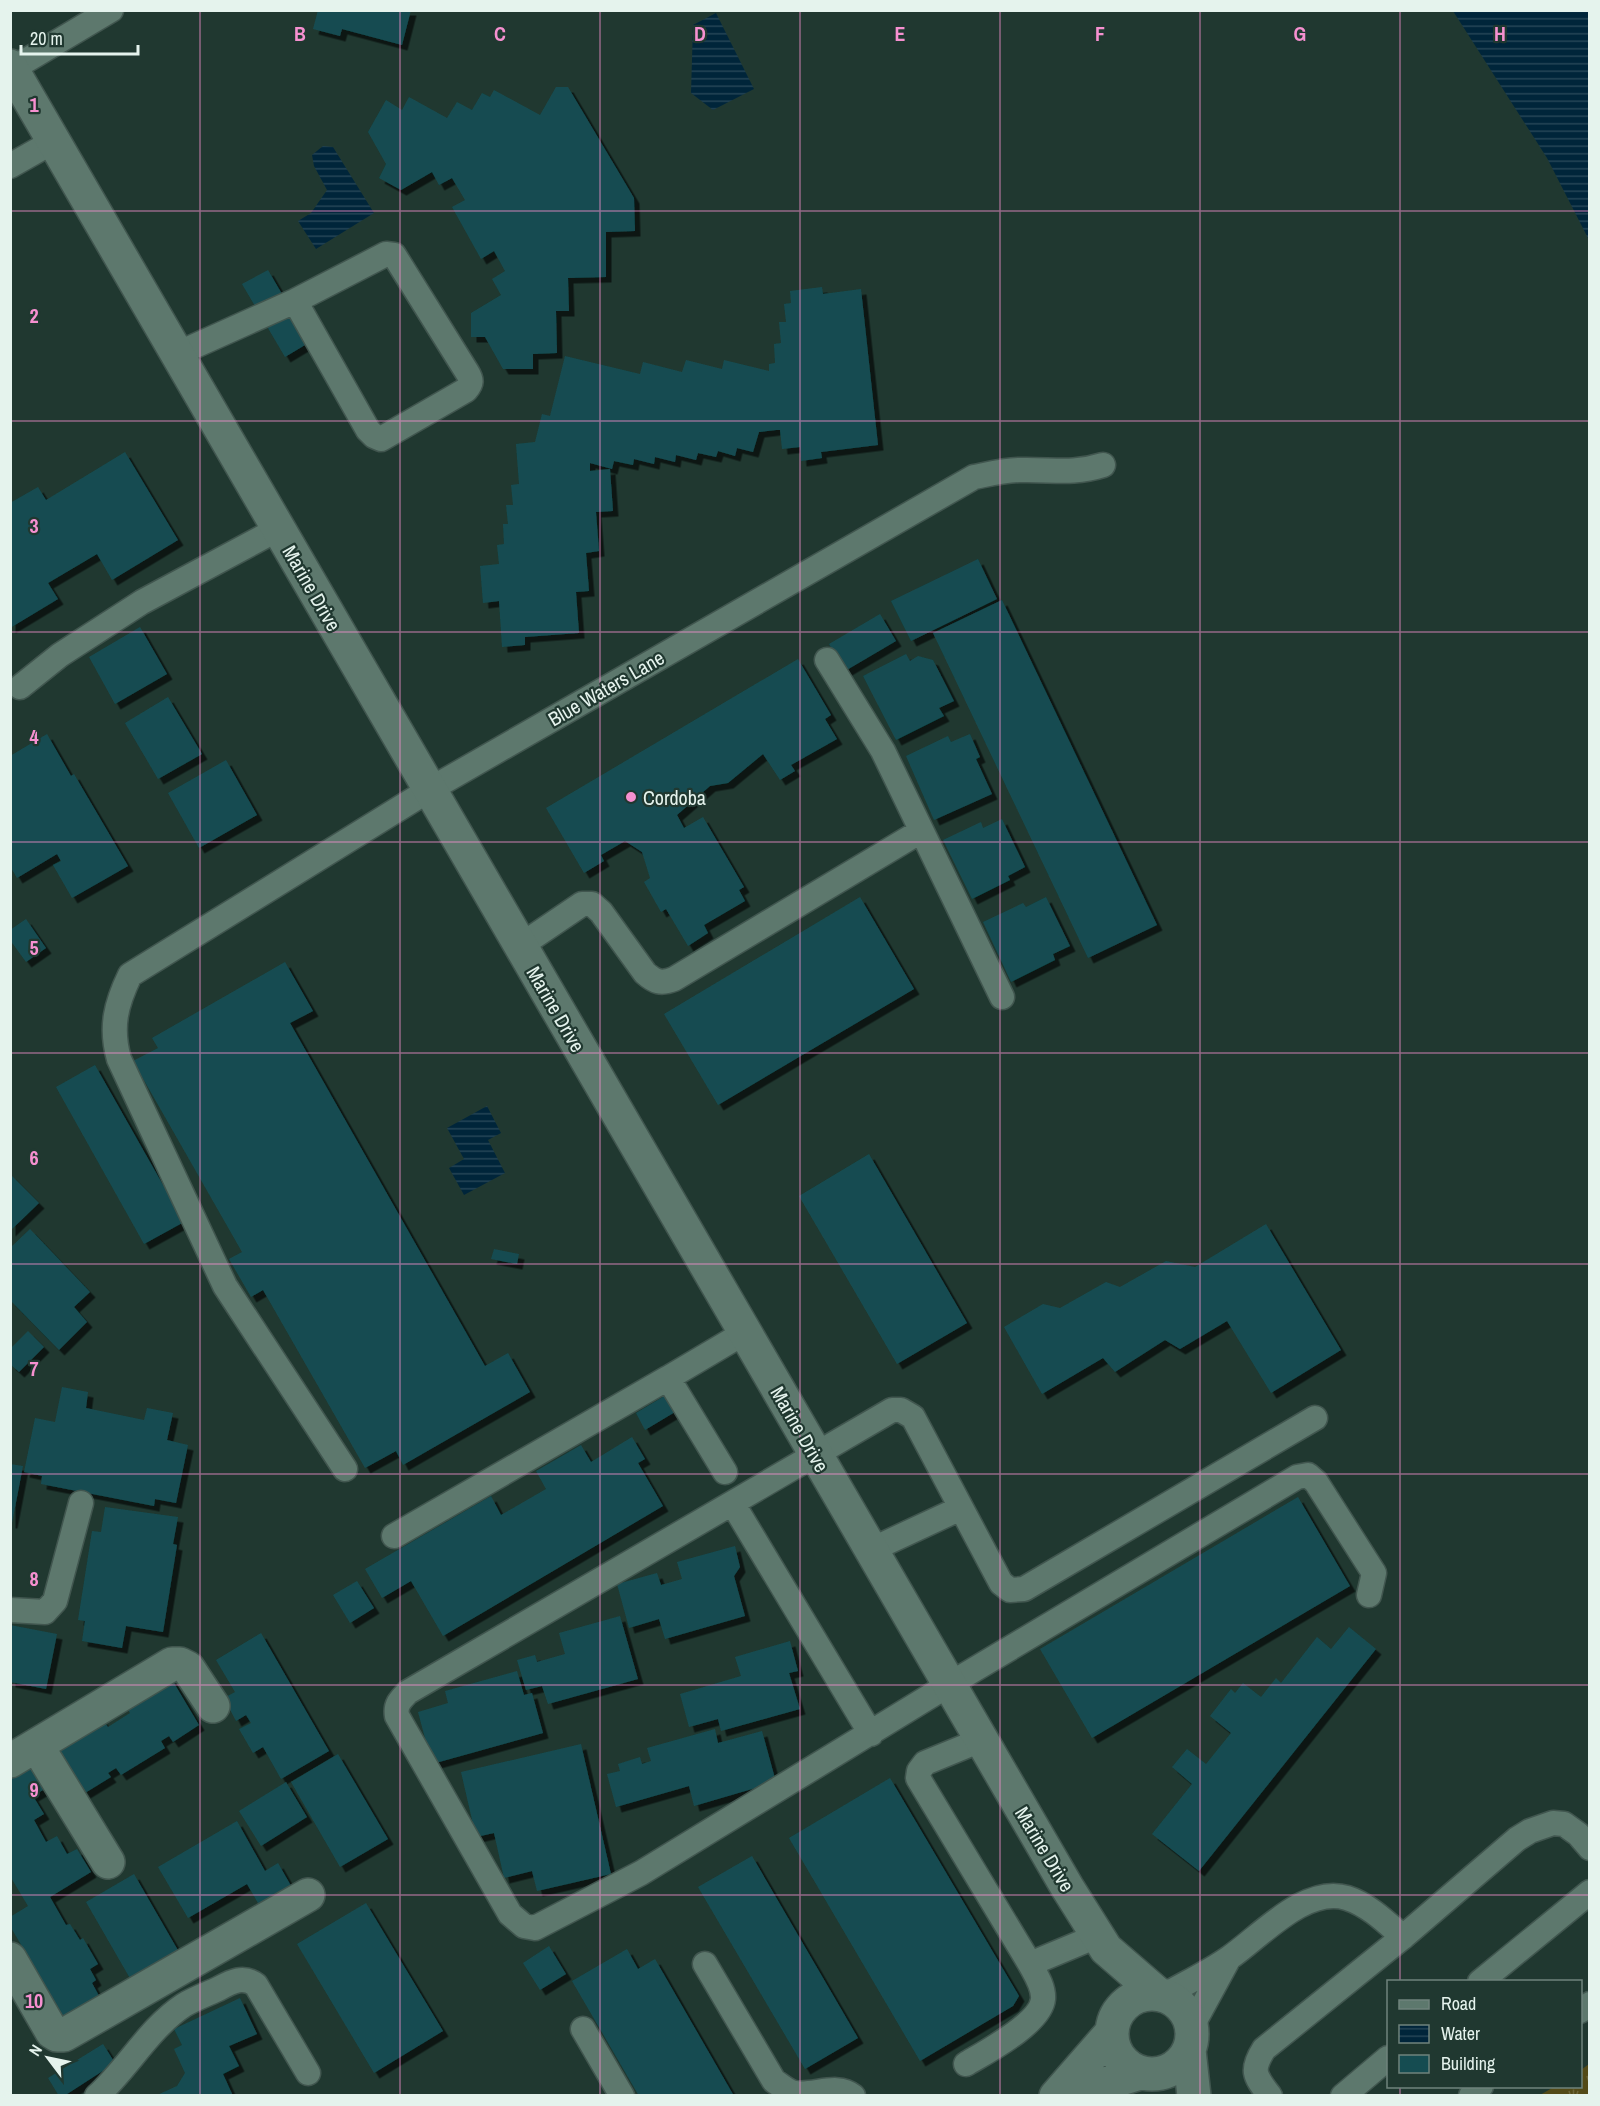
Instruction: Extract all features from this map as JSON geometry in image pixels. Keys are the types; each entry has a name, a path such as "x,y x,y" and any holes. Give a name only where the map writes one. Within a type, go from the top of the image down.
{"street":[{"name":"Marine Drive","path":"11,67 744,1333 1101,1943 1162,1995"},
{"path":"108,1862 24,1754 172,1664 180,1664 188,1668 213,1706"},
{"path":"10,1959 52,2032 64,2035 308,1895"},
{"name":"Marine Drive","path":"1101,1943 1112,2030"},
{"path":"1148,2081 1119,2058 1113,2047 1112,2030 1118,2012 1129,2001 1143,1994 1162,1995 1177,2002 1187,2013 1194,2096"},
{"path":"1056,2096 1112,2030"},
{"path":"1066,2096 1148,2081 1152,2076 1172,2070 1182,2061 1190,2038"}],"lane":[{"path":"11,67 111,10"},
{"path":"10,166 54,141"},
{"path":"177,354 295,301 386,255 394,255 467,372 471,380 470,385 466,390 381,439 374,436 368,430 295,301"},
{"name":"Blue Waters Lane","path":"345,1469 225,1286 119,1059 114,1042 115,1020 118,1000 130,975 429,790 974,477 1019,470 1085,471 1103,465"},
{"path":"20,687 60,655 142,602 278,529"},
{"path":"827,660 882,751 1002,997"},
{"path":"520,946 582,904 592,904 601,912 645,973 652,979 663,983 693,968 921,831"},
{"path":"394,1536 744,1333"},
{"path":"668,1378 725,1472"},
{"path":"1315,1418 1024,1589 1010,1590 1001,1583 913,1417 901,1410 892,1410 408,1692 398,1702 397,1716 510,1914 528,1928 542,1926 641,1873 950,1684 1297,1477 1308,1475 1316,1482 1374,1573 1369,1595"},
{"path":"10,1610 45,1612 55,1601 81,1503"},
{"path":"733,1504 870,1734"},
{"path":"871,1550 961,1508"},
{"path":"966,2064 1024,2027 1035,2015 1043,2001 1042,1988 1030,1964 918,1778 919,1771 925,1763 981,1740"},
{"path":"1270,2096 1257,2079 1255,2072 1256,2062 1264,2049 1403,1937 1517,1839 1530,1831 1552,1823 1564,1824 1578,1834 1590,1848"},
{"path":"1482,1980 1590,1892"},
{"path":"1162,1995 1229,1958 1302,1904 1324,1898 1346,1898 1371,1911 1403,1937"},
{"path":"1030,1964 1101,1943"},
{"path":"1190,2038 1229,1958"},
{"path":"705,1964 774,2081 792,2093 841,2090 853,2096"},
{"path":"97,2096 151,2034 184,2005 234,1981 244,1979 256,1985 308,2073"},
{"path":"583,2029 622,2096"},
{"path":"1343,2096 1387,2060"}],"green space":[{"path":"1589,2064 1589,2095 1540,2095 1552,2088 1582,2088 1582,2069"}],"water":[{"path":"1453,11 1589,11 1589,240 1547,158"},
{"path":"716,13 754,89 713,110 691,93 693,25"},
{"path":"323,146 333,147 374,213 316,249 298,221 311,213 327,190 314,166 312,155"},
{"path":"487,1106 501,1133 488,1140 505,1173 464,1195 449,1168 464,1159 447,1128"}],"building":[{"path":"318,10 411,10 402,45 342,29 340,36 313,29"},
{"path":"556,87 568,87 634,198 635,231 606,232 606,277 568,278 569,311 556,311 557,353 533,354 533,369 503,369 485,337 471,337 471,313 501,295 492,279 505,271 494,251 481,259 452,207 465,200 452,178 439,185 432,172 401,190 379,178 386,164 368,132 386,100 402,110 409,97 447,118 457,102 472,110 482,93 490,97 494,90 540,115"},
{"path":"268,270 310,342 285,357 242,284"},
{"path":"822,287 823,294 861,289 878,445 821,452 822,458 801,461 800,447 782,449 780,430 776,430 759,432 753,452 737,448 735,456 718,451 716,457 698,453 696,460 676,455 675,462 655,457 654,464 634,459 633,465 614,461 612,469 590,463 590,471 610,469 613,511 596,512 599,551 586,553 589,591 576,592 579,633 525,637 525,645 502,647 499,601 483,603 480,566 499,564 497,545 504,544 503,524 508,524 506,505 513,505 511,485 519,484 516,444 535,442 542,414 550,416 565,356 640,374 643,362 682,372 686,360 722,369 724,360 769,371 769,364 775,363 774,344 781,343 779,322 786,322 784,304 791,303 790,291"},
{"path":"125,452 178,540 112,580 97,554 48,583 58,599 10,628 10,503 38,487 46,500"},
{"path":"978,559 997,599 911,641 891,601"},
{"path":"1002,600 1157,925 1088,958 933,633"},
{"path":"880,614 896,641 845,671 829,644"},
{"path":"140,627 167,674 115,704 89,657"},
{"path":"906,654 910,661 918,656 933,660 954,701 939,708 944,716 896,740 863,676"},
{"name":"Cordoba","path":"798,659 831,715 825,719 837,739 791,765 795,771 780,780 763,754 728,783 710,786 677,815 684,828 703,817 744,887 739,890 745,901 704,925 708,933 688,946 666,909 661,912 644,882 650,878 642,852 625,841 601,855 604,861 584,873 546,808"},
{"path":"168,697 202,754 158,779 125,723"},
{"path":"47,734 71,776 74,774 128,866 72,898 53,865 61,861 57,854 17,878 10,866 10,756"},
{"path":"970,734 980,757 976,759 992,794 934,820 906,756 948,736 951,742"},
{"path":"226,760 257,815 199,848 168,793"},
{"path":"1002,819 1025,867 1008,876 1010,880 972,899 943,840 981,822 983,828"},
{"path":"860,897 914,989 718,1105 664,1014"},
{"path":"1046,897 1070,946 1053,954 1055,960 1011,982 983,922 1023,903 1026,907"},
{"path":"26,919 46,948 26,962 10,940 10,930"},
{"path":"285,962 313,1011 290,1023 485,1366 508,1353 530,1392 403,1465 396,1451 365,1468 263,1290 251,1297 229,1259 242,1252 133,1061 158,1048 152,1038"},
{"path":"95,1065 184,1222 144,1244 56,1087"},
{"path":"869,1154 967,1323 897,1364 799,1196"},
{"path":"10,1174 39,1203 10,1231"},
{"path":"1266,1224 1341,1350 1271,1393 1227,1321 1180,1349 1165,1340 1115,1372 1103,1358 1042,1394 1004,1327 1043,1304 1060,1308 1106,1282 1120,1287 1166,1261 1195,1267"},
{"path":"30,1229 90,1292 74,1307 87,1322 59,1350 10,1300 10,1248"},
{"path":"494,1249 519,1254 517,1264 491,1259"},
{"path":"28,1331 44,1347 19,1372 10,1364 10,1349"},
{"path":"62,1387 88,1392 86,1408 144,1420 147,1408 173,1413 167,1440 188,1445 176,1503 155,1499 154,1506 41,1484 42,1476 24,1472 35,1418 55,1422"},
{"path":"666,1395 675,1412 645,1430 636,1413"},
{"path":"632,1437 645,1459 638,1463 663,1506 443,1636 411,1581 382,1598 365,1569 491,1496 501,1515 546,1489 536,1471 581,1445 591,1462"},
{"path":"10,1464 23,1466 12,1523 10,1523"},
{"path":"1298,1497 1350,1586 1092,1738 1040,1649"},
{"path":"105,1507 178,1517 173,1544 177,1545 163,1632 126,1626 122,1648 82,1641 85,1621 78,1620 92,1531 101,1532"},
{"path":"735,1546 740,1567 734,1576 745,1616 665,1639 659,1619 629,1628 617,1584 657,1573 661,1585 682,1579 677,1562"},
{"path":"357,1581 374,1608 350,1623 333,1595"},
{"path":"620,1616 638,1679 548,1704 542,1686 526,1690 517,1660 535,1655 537,1662 565,1654 559,1633"},
{"path":"10,1625 57,1634 46,1689 10,1682"},
{"path":"1349,1627 1376,1649 1199,1871 1152,1834 1192,1784 1172,1767 1187,1749 1206,1764 1231,1733 1210,1716 1231,1689 1235,1693 1243,1683 1261,1697 1276,1678 1281,1683 1317,1637 1331,1649"},
{"path":"261,1633 329,1751 281,1779 263,1747 253,1753 239,1729 251,1723 246,1715 236,1721 224,1698 235,1692 216,1660"},
{"path":"790,1641 798,1671 789,1673 800,1709 721,1731 718,1719 689,1727 680,1694 741,1676 735,1657"},
{"path":"517,1671 524,1695 532,1693 543,1733 432,1764 418,1712 448,1703 445,1691"},
{"path":"171,1678 199,1725 173,1742 169,1736 161,1741 165,1748 121,1775 116,1768 108,1773 111,1777 85,1793 56,1746 102,1719 108,1727 130,1713 126,1706"},
{"path":"715,1729 718,1743 762,1731 776,1782 694,1806 689,1786 616,1807 607,1774 620,1771 618,1764 640,1757 642,1764 651,1761 647,1748"},
{"path":"581,1744 611,1874 537,1891 532,1871 504,1878 494,1833 476,1837 461,1772"},
{"path":"338,1754 388,1839 340,1867 291,1782"},
{"path":"30,1766 43,1790 33,1796 44,1814 34,1820 46,1842 57,1836 67,1854 77,1849 91,1872 50,1897 66,1925 70,1924 80,1940 83,1938 98,1964 90,1969 96,1980 92,1983 103,2003 68,2024 10,1926 10,1917 28,1906 10,1876 10,1778"},
{"path":"890,1778 1019,1996 1013,2006 920,2061 789,1838"},
{"path":"286,1782 307,1817 261,1846 239,1811"},
{"path":"237,1821 265,1871 278,1863 294,1891 262,1910 247,1884 188,1918 158,1867"},
{"path":"752,1856 858,2038 805,2069 698,1887"},
{"path":"134,1874 183,1959 135,1987 86,1902"},
{"path":"366,1903 443,2031 374,2073 297,1944"},
{"path":"549,1946 566,1974 540,1990 523,1963"},
{"path":"627,1949 638,1969 655,1959 734,2096 639,2096 572,1981"},
{"path":"240,1998 257,2034 229,2046 239,2066 223,2074 233,2096 155,2096 177,2086 185,2073 174,2049 182,2045 174,2029"},
{"path":"103,2044 115,2063 64,2096 59,2096 48,2078"}],"place":[{"name":"Cordoba","path":"631,797"}]}
